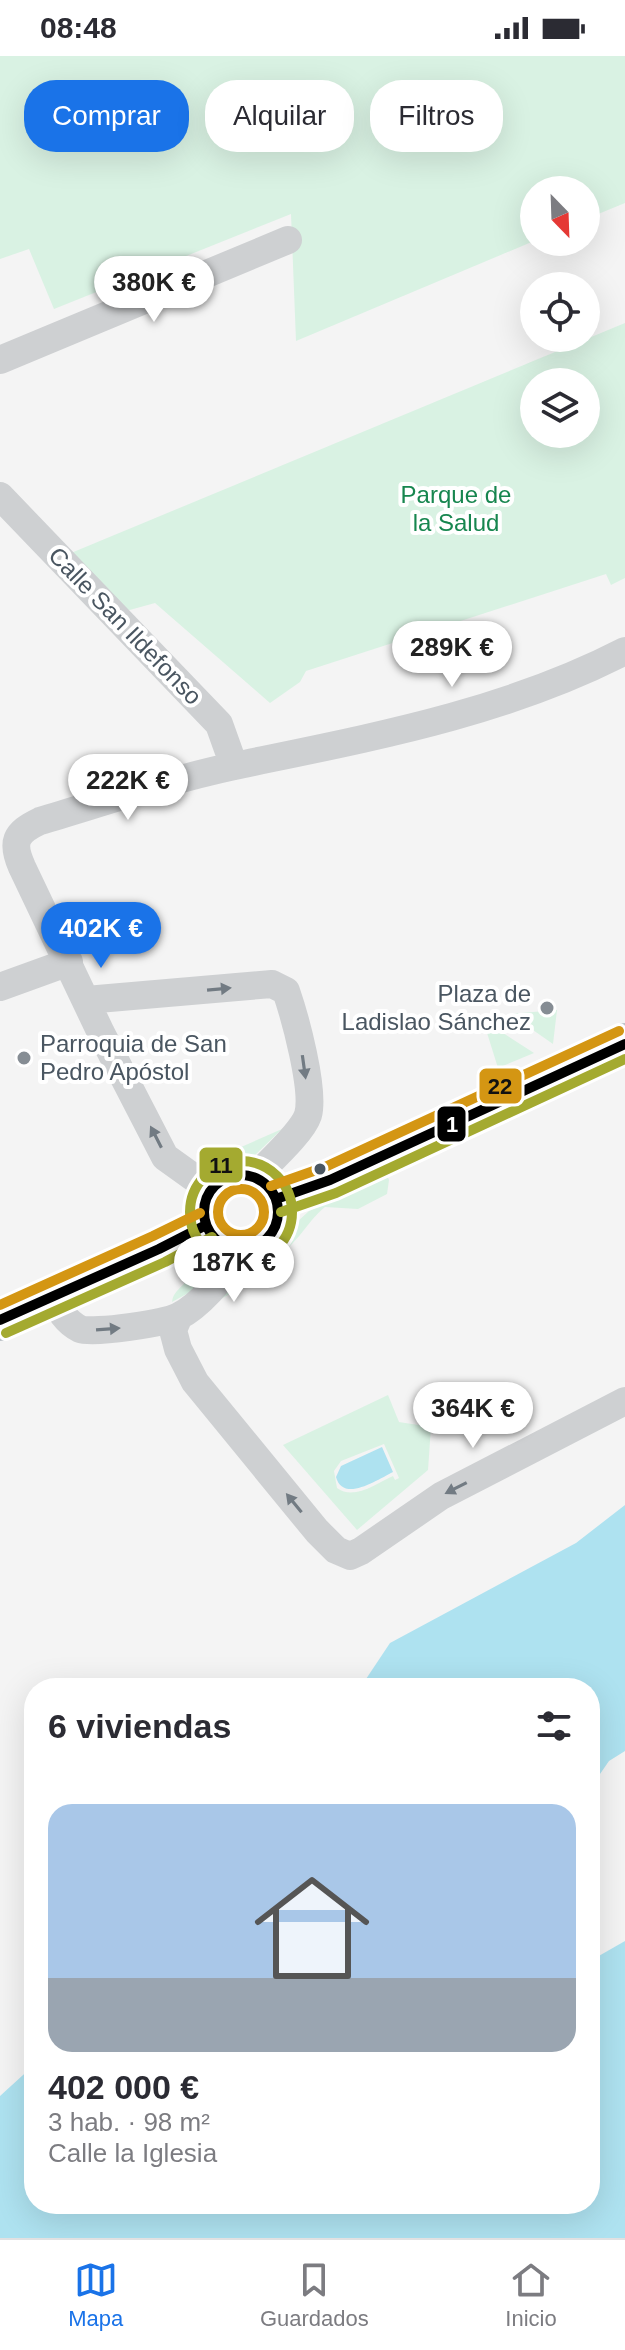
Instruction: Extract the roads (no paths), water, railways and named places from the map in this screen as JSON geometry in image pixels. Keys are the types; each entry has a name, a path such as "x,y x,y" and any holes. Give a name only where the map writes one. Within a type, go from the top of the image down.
{"highway":[{"path":"0,1320 159,1249 208,1208 220,1181 231,1176 266,1188 330,1180 625,1044"},
{"path":"208,1208 212,1236 221,1244 245,1249 257,1246 275,1229 278,1217 266,1188"}],"street":[{"path":"0,360 288,240"},
{"name":"Calle San Ildefonso","path":"0,496 219,724 234,766"},
{"path":"208,1208 165,1157 22,867 15,844 26,828 40,821 234,766 404,730 545,688 625,651"},
{"path":"0,987 69,962"},
{"path":"86,1000 272,984 286,991 302,1045 309,1103 302,1126 283,1146 266,1188"},
{"path":"245,1249 217,1284 179,1316 173,1330 178,1349 195,1382 317,1531 336,1550 350,1556 441,1496 625,1401"},
{"path":"53,1296 64,1317 82,1330 128,1327 179,1316"}],"water":[{"path":"382,1447 393,1472 353,1489 340,1485 336,1477 341,1466"},
{"path":"625,1505 625,1751 609,1761 600,1774 600,1678 367,1678 390,1643 576,1543"},
{"path":"625,1941 625,2238 0,2238 0,2096 24,2074 24,2214 600,2214 600,1955"}],"place":[{"name":"Plaza de Ladislao Sánchez","path":"547,1008"},
{"name":"Parroquia de San Pedro Apóstol","path":"24,1058"}],"park label":[{"name":"Parque de la Salud","path":"456,509"}]}
